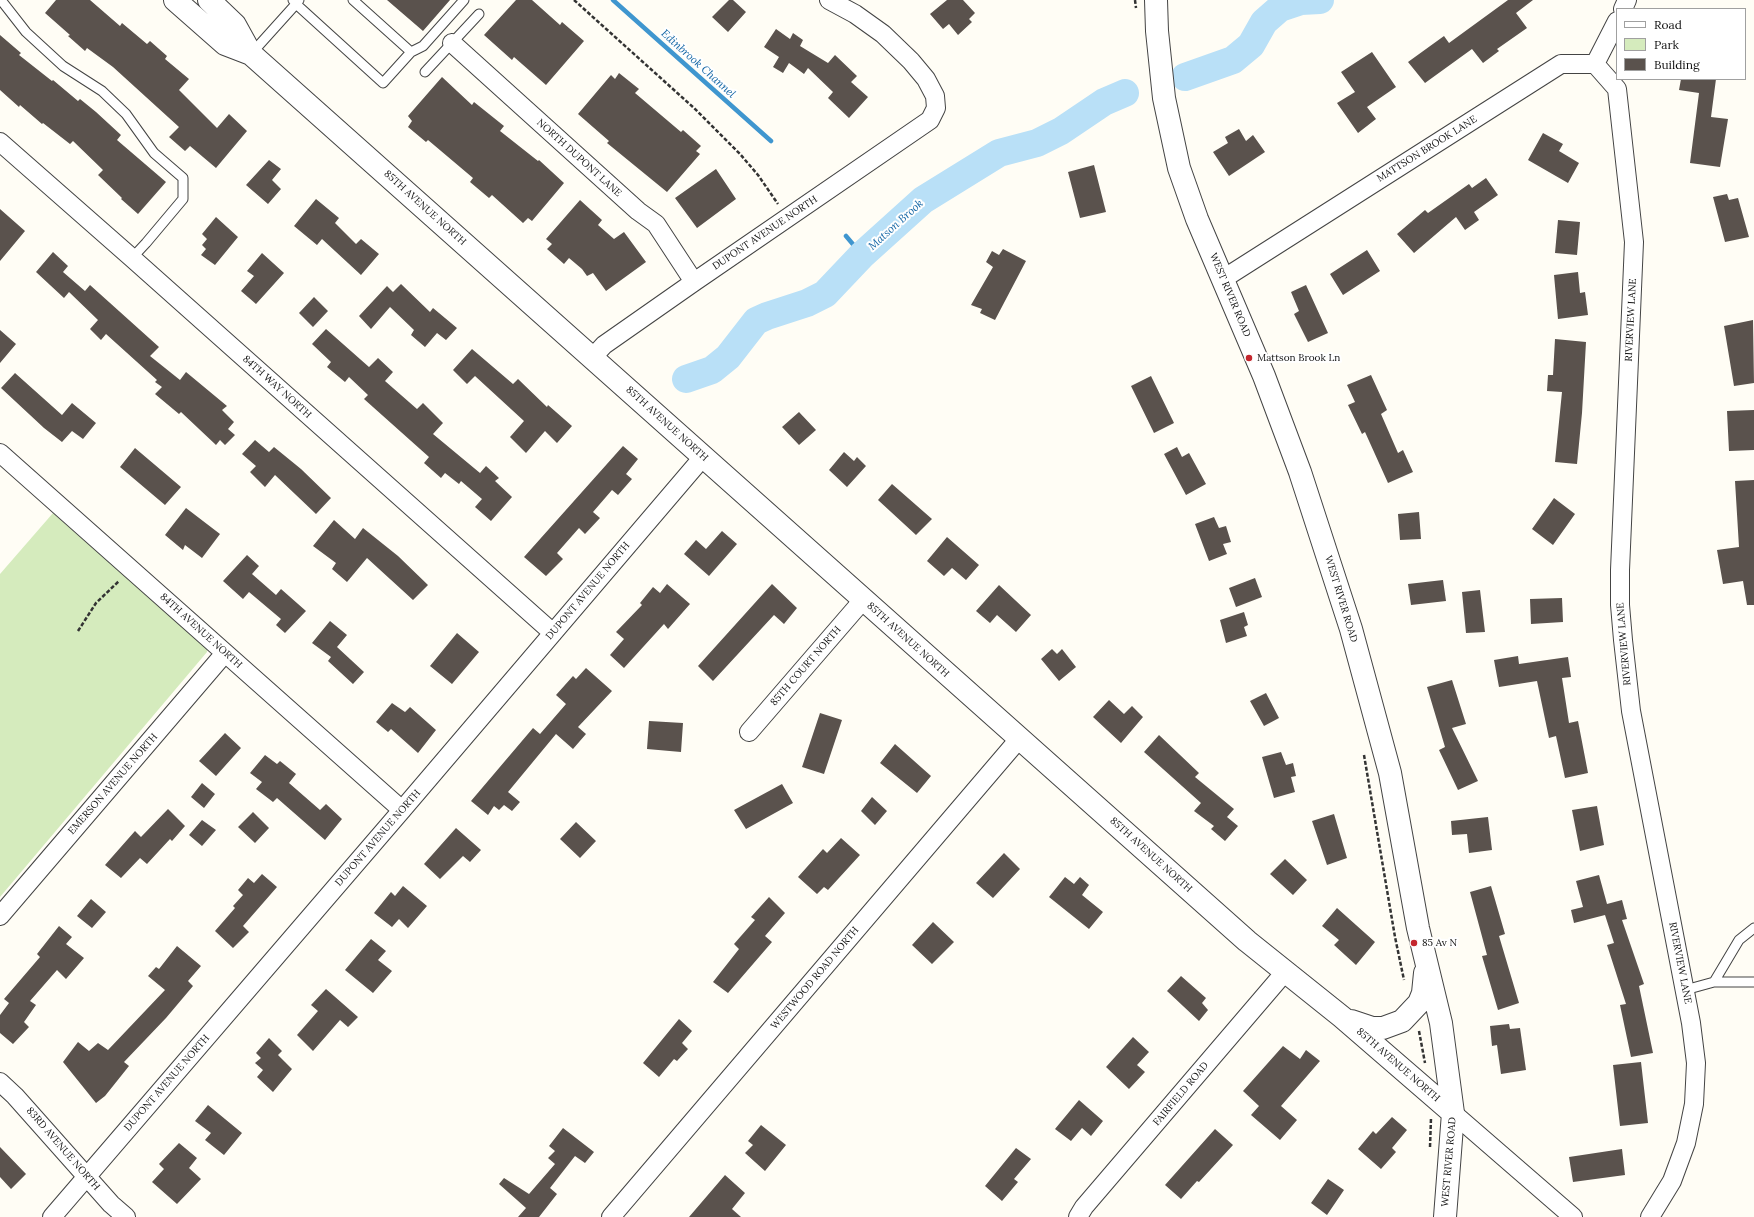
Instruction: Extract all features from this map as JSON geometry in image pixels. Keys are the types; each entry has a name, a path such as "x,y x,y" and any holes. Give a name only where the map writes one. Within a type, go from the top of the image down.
{"street":[{"name":"85TH AVENUE NORTH","path":"175,0 225,44 252,54"},
{"name":"85TH AVENUE NORTH","path":"209,0 236,25 252,54 593,357 702,457 1247,941 1342,1017 1573,1217"},
{"name":"DUPONT AVENUE NORTH","path":"593,357 604,345 930,120 936,108 935,96 926,79 911,61 883,34 855,14 829,0"},
{"name":"WEST RIVER ROAD","path":"1156,0 1159,64 1170,133 1179,168 1194,210 1264,376 1300,472 1351,629 1390,773 1411,894 1426,966 1441,1023 1453,1113 1445,1217"},
{"path":"1595,64 1616,23"},
{"name":"NORTH DUPONT LANE","path":"452,44 638,210 656,224 694,282"},
{"name":"MATTSON BROOK LANE","path":"1223,279 1561,64 1595,64"},
{"name":"RIVERVIEW LANE","path":"1595,64 1617,89 1634,242 1620,570 1620,605 1623,640 1631,711 1685,990 1696,1063 1694,1104 1686,1143 1672,1181 1650,1217"},
{"name":"84TH WAY NORTH","path":"0,142 553,633"},
{"name":"84TH AVENUE NORTH","path":"0,453 402,810"},
{"name":"DUPONT AVENUE NORTH","path":"52,1217 402,810 702,457"},
{"name":"85TH COURT NORTH","path":"749,732 863,600"},
{"name":"EMERSON AVENUE NORTH","path":"0,916 225,653"},
{"name":"WESTWOOD ROAD NORTH","path":"611,1217 1019,739"},
{"path":"1342,1017 1372,1028 1382,1028 1402,1021 1410,1015 1419,1003 1423,993 1426,966"},
{"name":"FAIRFIELD ROAD","path":"1078,1217 1084,1207 1285,972"},
{"name":"83RD AVENUE NORTH","path":"0,1082 15,1096 111,1204 126,1217"}],"lane":[{"path":"1,0 26,32 64,66 102,91 126,114 154,153 183,178 183,199 132,258"},
{"path":"353,0 411,52"},
{"path":"252,54 296,1 383,82 411,52 423,46 464,0"},
{"path":"425,72 479,14"},
{"path":"1714,982 1740,940 1754,928"},
{"path":"1685,990 1714,982 1754,982"}],"path":[{"path":"574,0 694,108 740,154 758,175 774,198"},
{"path":"1135,0 1137,14"},
{"path":"78,631 96,603 122,578"},
{"path":"1364,755 1395,937 1406,985"},
{"path":"1418,1026 1426,1068"}],"green space":[{"path":"53,513 207,648 207,652 0,897 0,574"}],"building":[{"path":"56,0 90,0 120,26 122,23 147,44 150,41 167,56 165,59 189,79 179,90 217,128 229,114 247,131 216,168 190,146 185,151 169,137 179,127 113,67 87,48 85,51 68,36 70,35 45,13"},
{"path":"387,0 450,0 423,31"},
{"path":"516,0 532,0 560,25 562,22 584,41 546,85 514,57 512,60 484,35"},
{"path":"729,0 733,0 746,12 728,32 712,17"},
{"path":"947,0 963,0 975,13 969,19 972,22 958,35 949,24 943,29 930,14"},
{"path":"1508,0 1533,0 1516,13 1527,28 1497,49 1499,51 1483,63 1472,49 1425,83 1408,62 1444,36 1449,43"},
{"path":"776,29 790,39 793,33 803,40 800,46 828,63 835,55 857,76 851,82 868,97 849,118 828,98 833,92 808,68 804,74 789,63 783,73 773,67 779,57 764,47"},
{"path":"0,35 21,53 19,55 78,101 80,99 96,112 121,135 117,140 166,182 138,214 98,175 103,170 73,141 70,144 43,123 42,124 20,105 19,107 0,90"},
{"path":"1372,52 1396,87 1367,107 1376,119 1358,133 1337,103 1355,92 1341,72"},
{"path":"619,73 639,89 635,93 681,132 683,130 701,146 696,151 700,154 667,192 607,143 609,141 578,114 611,75 615,79"},
{"path":"442,77 472,105 474,102 504,126 500,131 538,161 539,160 564,183 532,221 528,218 523,223 492,195 489,198 470,182 473,178 428,140 426,142 408,127 412,121 408,116"},
{"path":"1681,80 1716,80 1711,117 1728,119 1720,167 1690,163 1699,93 1679,90"},
{"path":"1239,129 1246,141 1253,135 1265,152 1229,176 1213,152 1228,143 1225,137"},
{"path":"1543,133 1563,144 1559,151 1579,163 1568,183 1528,160"},
{"path":"269,160 281,169 272,180 281,189 268,204 246,185"},
{"path":"1094,165 1106,212 1080,218 1068,172"},
{"path":"716,169 736,199 697,228 675,198"},
{"path":"1486,178 1498,195 1474,212 1479,220 1465,230 1456,217 1414,253 1397,234 1425,210 1428,213 1469,184 1472,188"},
{"path":"1727,194 1729,200 1738,198 1749,237 1725,242 1713,197"},
{"path":"316,199 339,218 335,223 356,244 361,239 379,254 361,275 322,239 317,245 294,226"},
{"path":"580,200 602,220 598,225 614,239 624,232 646,262 606,291 593,273 587,276 582,269 569,258 564,264 547,249 552,244 546,239"},
{"path":"0,209 25,231 0,261"},
{"path":"216,217 238,237 215,265 201,255 206,249 202,245 207,239 202,234"},
{"path":"1558,220 1580,222 1577,255 1555,253"},
{"path":"1003,249 1026,261 995,320 980,313 982,309 971,305 993,267 986,262 992,251 999,255"},
{"path":"1367,250 1380,271 1343,295 1330,274"},
{"path":"53,252 68,266 63,272 85,291 90,285 159,347 150,356 180,380 186,372 227,406 222,410 234,422 228,429 235,435 225,445 220,440 216,445 181,412 179,414 155,394 162,387 155,382 157,380 106,334 101,340 90,329 98,320 69,292 64,298 36,272"},
{"path":"262,253 284,273 256,304 241,291 254,276 247,271"},
{"path":"1578,272 1580,293 1585,292 1588,315 1558,319 1554,275"},
{"path":"401,284 430,312 433,308 457,328 446,340 437,333 425,347 411,335 414,330 390,307 371,329 359,316 387,286 393,292"},
{"path":"1306,285 1328,333 1308,342 1294,314 1299,311 1291,292"},
{"path":"314,297 328,311 313,327 299,313"},
{"path":"1753,320 1754,383 1734,386 1724,326"},
{"path":"326,329 369,367 378,358 393,372 385,381 417,409 423,403 443,423 433,434 480,473 486,466 499,478 495,481 512,497 491,521 475,507 482,499 461,481 459,484 445,473 441,478 424,463 429,457 364,399 368,395 349,377 345,382 327,367 331,362 312,344"},
{"path":"0,330 16,344 0,363"},
{"path":"1555,339 1586,342 1582,413 1577,464 1555,462 1562,392 1547,391 1548,375 1553,375"},
{"path":"472,349 513,384 518,379 547,407 548,405 572,426 557,443 545,431 526,453 510,437 524,421 475,376 467,384 453,370"},
{"path":"15,373 62,415 72,403 96,423 83,439 72,431 62,442 44,428 1,388"},
{"path":"1371,375 1387,410 1381,414 1398,453 1403,450 1413,472 1388,483 1365,432 1362,434 1348,405 1355,402 1347,385"},
{"path":"1151,376 1174,423 1154,433 1131,386"},
{"path":"1754,410 1754,450 1729,451 1727,411"},
{"path":"799,412 816,430 799,445 782,427"},
{"path":"255,440 269,452 274,447 301,469 331,498 316,514 275,475 265,487 250,472 256,466 242,454"},
{"path":"623,446 638,459 626,474 632,479 618,495 612,490 593,512 600,518 585,534 579,528 557,553 563,559 546,576 524,557"},
{"path":"1177,447 1182,457 1189,453 1206,484 1186,495 1164,454"},
{"path":"135,448 181,487 165,505 120,467"},
{"path":"844,452 854,461 857,457 866,466 847,487 829,470"},
{"path":"1754,480 1754,605 1747,605 1743,581 1723,584 1717,550 1739,547 1735,481"},
{"path":"892,484 932,519 916,535 878,500"},
{"path":"1554,498 1575,514 1553,545 1532,529"},
{"path":"186,508 220,534 202,558 185,545 183,550 165,535"},
{"path":"1419,512 1421,539 1400,540 1398,514"},
{"path":"1214,517 1219,528 1226,526 1231,542 1223,544 1227,554 1209,561 1195,524"},
{"path":"334,520 355,539 363,528 398,556 428,585 413,600 367,558 347,582 332,569 336,563 313,546"},
{"path":"722,531 737,544 709,576 684,554 696,540 706,549"},
{"path":"947,537 979,565 966,580 952,568 944,576 927,561"},
{"path":"247,555 259,566 252,574 276,595 281,589 306,611 285,633 276,625 281,619 249,592 243,599 223,581"},
{"path":"1255,578 1262,597 1236,607 1229,588"},
{"path":"1443,580 1446,601 1411,605 1408,584"},
{"path":"667,584 690,604 668,629 664,624 624,668 610,655 624,639 616,632 642,605 640,603 653,587 660,593"},
{"path":"772,584 797,608 784,624 774,615 713,681 698,666"},
{"path":"999,585 1031,615 1016,632 997,615 990,623 976,611"},
{"path":"1480,590 1485,632 1466,633 1462,592"},
{"path":"1562,598 1563,622 1531,624 1530,599"},
{"path":"1244,612 1248,625 1244,627 1247,636 1226,643 1220,620"},
{"path":"330,621 347,635 337,647 364,672 353,684 328,661 331,657 312,643"},
{"path":"457,633 479,652 452,684 430,666"},
{"path":"1052,649 1057,654 1062,649 1076,667 1059,681 1041,659"},
{"path":"1518,656 1519,664 1568,657 1571,677 1562,678 1569,723 1578,721 1588,773 1565,778 1556,736 1549,738 1537,681 1499,687 1494,660"},
{"path":"586,668 612,691 578,727 586,734 573,749 556,734 508,792 520,802 512,811 504,805 499,810 494,806 488,815 471,801 533,728 540,734 566,704 556,695 573,676 576,679"},
{"path":"1452,680 1466,724 1452,728 1478,781 1458,790 1439,750 1445,747 1427,687"},
{"path":"1266,693 1279,718 1264,726 1250,701"},
{"path":"1109,700 1124,714 1132,706 1143,717 1121,743 1093,717"},
{"path":"392,703 405,712 410,707 436,730 418,753 391,729 388,732 376,722"},
{"path":"820,713 842,720 824,774 802,767"},
{"path":"649,721 683,723 681,752 647,749"},
{"path":"225,733 241,748 216,776 199,761"},
{"path":"1159,735 1199,773 1195,777 1234,809 1227,817 1238,826 1225,841 1211,829 1214,826 1194,811 1201,803 1144,752"},
{"path":"895,744 931,776 917,793 880,763"},
{"path":"1281,752 1286,765 1293,763 1296,776 1291,777 1295,792 1274,798 1262,757"},
{"path":"265,755 277,764 280,761 296,774 289,783 320,810 326,804 342,819 325,840 277,798 273,802 256,789 262,782 250,773"},
{"path":"202,783 215,794 204,808 191,797"},
{"path":"782,784 793,803 746,829 734,810"},
{"path":"872,797 887,811 875,825 861,811"},
{"path":"1597,806 1604,845 1580,851 1572,810"},
{"path":"168,809 185,826 172,841 170,839 147,864 140,858 121,878 105,865 135,831 141,837"},
{"path":"253,812 269,828 255,843 238,827"},
{"path":"1334,814 1347,858 1327,865 1312,821"},
{"path":"1488,817 1492,850 1469,853 1467,834 1452,835 1451,821"},
{"path":"202,820 216,830 202,846 189,835"},
{"path":"576,822 596,841 580,858 560,839"},
{"path":"456,828 481,850 470,862 463,856 440,879 424,864"},
{"path":"841,838 860,855 828,890 824,887 817,894 798,877 823,849 827,853"},
{"path":"1004,853 1020,869 993,898 976,883"},
{"path":"1285,859 1307,880 1293,895 1270,874"},
{"path":"262,874 277,887 243,926 249,932 233,948 215,931 235,908 233,906 243,895 238,890 248,878 254,883"},
{"path":"1599,875 1607,904 1622,900 1627,919 1622,920 1644,984 1639,986 1653,1053 1631,1057 1620,1005 1626,1004 1607,945 1614,943 1605,915 1574,923 1571,910 1583,907 1576,881"},
{"path":"1065,877 1074,884 1080,877 1089,885 1082,895 1103,912 1089,929 1049,897"},
{"path":"403,886 427,906 408,928 399,919 392,927 374,913 391,892 395,896"},
{"path":"1491,886 1505,934 1499,936 1519,1003 1498,1010 1482,956 1487,955 1470,892"},
{"path":"769,897 785,913 765,936 772,942 728,993 713,982 739,949 734,944 755,920 751,917"},
{"path":"91,899 106,912 92,928 77,916"},
{"path":"1337,908 1375,942 1356,965 1334,945 1339,940 1322,926"},
{"path":"933,922 954,942 932,964 912,945"},
{"path":"59,926 72,937 66,944 84,958 66,979 57,970 30,1001 36,1005 24,1022 29,1027 13,1044 0,1033 0,1015 9,1003 4,999 40,957 37,954"},
{"path":"371,939 386,951 378,960 392,971 373,993 345,970"},
{"path":"177,946 201,966 188,981 193,986 166,1018 124,1062 129,1066 105,1096 96,1103 63,1062 78,1042 89,1051 98,1043 108,1050 165,990 148,976 156,967 159,969"},
{"path":"1181,976 1206,998 1202,1003 1208,1010 1199,1021 1167,991"},
{"path":"326,989 358,1017 348,1027 340,1020 313,1051 297,1035 318,1011 311,1005"},
{"path":"679,1019 692,1031 682,1043 688,1049 677,1061 674,1059 659,1077 643,1063"},
{"path":"1509,1024 1510,1029 1520,1028 1526,1070 1501,1074 1497,1045 1492,1046 1490,1026"},
{"path":"1133,1037 1149,1052 1137,1065 1145,1072 1129,1089 1106,1067"},
{"path":"269,1038 282,1051 278,1055 292,1069 273,1092 257,1077 263,1070 255,1063 261,1058 256,1053"},
{"path":"1283,1046 1300,1059 1306,1050 1320,1061 1281,1106 1297,1120 1280,1140 1251,1115 1259,1106 1243,1091"},
{"path":"1641,1062 1648,1123 1620,1126 1613,1065"},
{"path":"1079,1100 1103,1121 1091,1136 1082,1128 1071,1141 1055,1129"},
{"path":"208,1105 242,1133 224,1155 205,1140 211,1133 195,1121"},
{"path":"1392,1117 1407,1130 1392,1148 1396,1152 1381,1169 1358,1149 1373,1131 1376,1134"},
{"path":"761,1125 786,1145 765,1171 745,1153 753,1145 748,1141"},
{"path":"563,1128 594,1152 585,1163 575,1156 550,1188 557,1194 539,1217 518,1217 526,1208 499,1184 504,1178 529,1194 555,1164 548,1158 555,1151 549,1146"},
{"path":"1215,1129 1233,1145 1181,1199 1165,1185"},
{"path":"179,1143 197,1158 189,1168 201,1179 177,1204 152,1182 164,1169 159,1164"},
{"path":"0,1147 26,1174 11,1189 0,1177"},
{"path":"1016,1148 1031,1159 1014,1179 1018,1182 1002,1201 985,1186"},
{"path":"1622,1149 1625,1175 1573,1182 1569,1157"},
{"path":"725,1175 745,1193 732,1209 741,1217 689,1217"},
{"path":"1328,1179 1344,1190 1327,1215 1311,1203"}],"waterway":[{"name":"Edinbrook Channel","path":"613,0 771,141"},
{"name":"Matson Brook","path":"1185,77 1233,60 1251,45 1264,22 1280,8 1301,1 1320,0"},
{"name":"Matson Brook","path":"686,379 712,370 728,357 756,321 807,303 825,294 862,255 923,200 999,153 1037,143 1061,131 1104,102 1125,93"},
{"path":"846,236 862,255"}],"place":[{"name":"Mattson Brook Ln","path":"1249,358"},
{"name":"85 Av N","path":"1414,943"}]}
